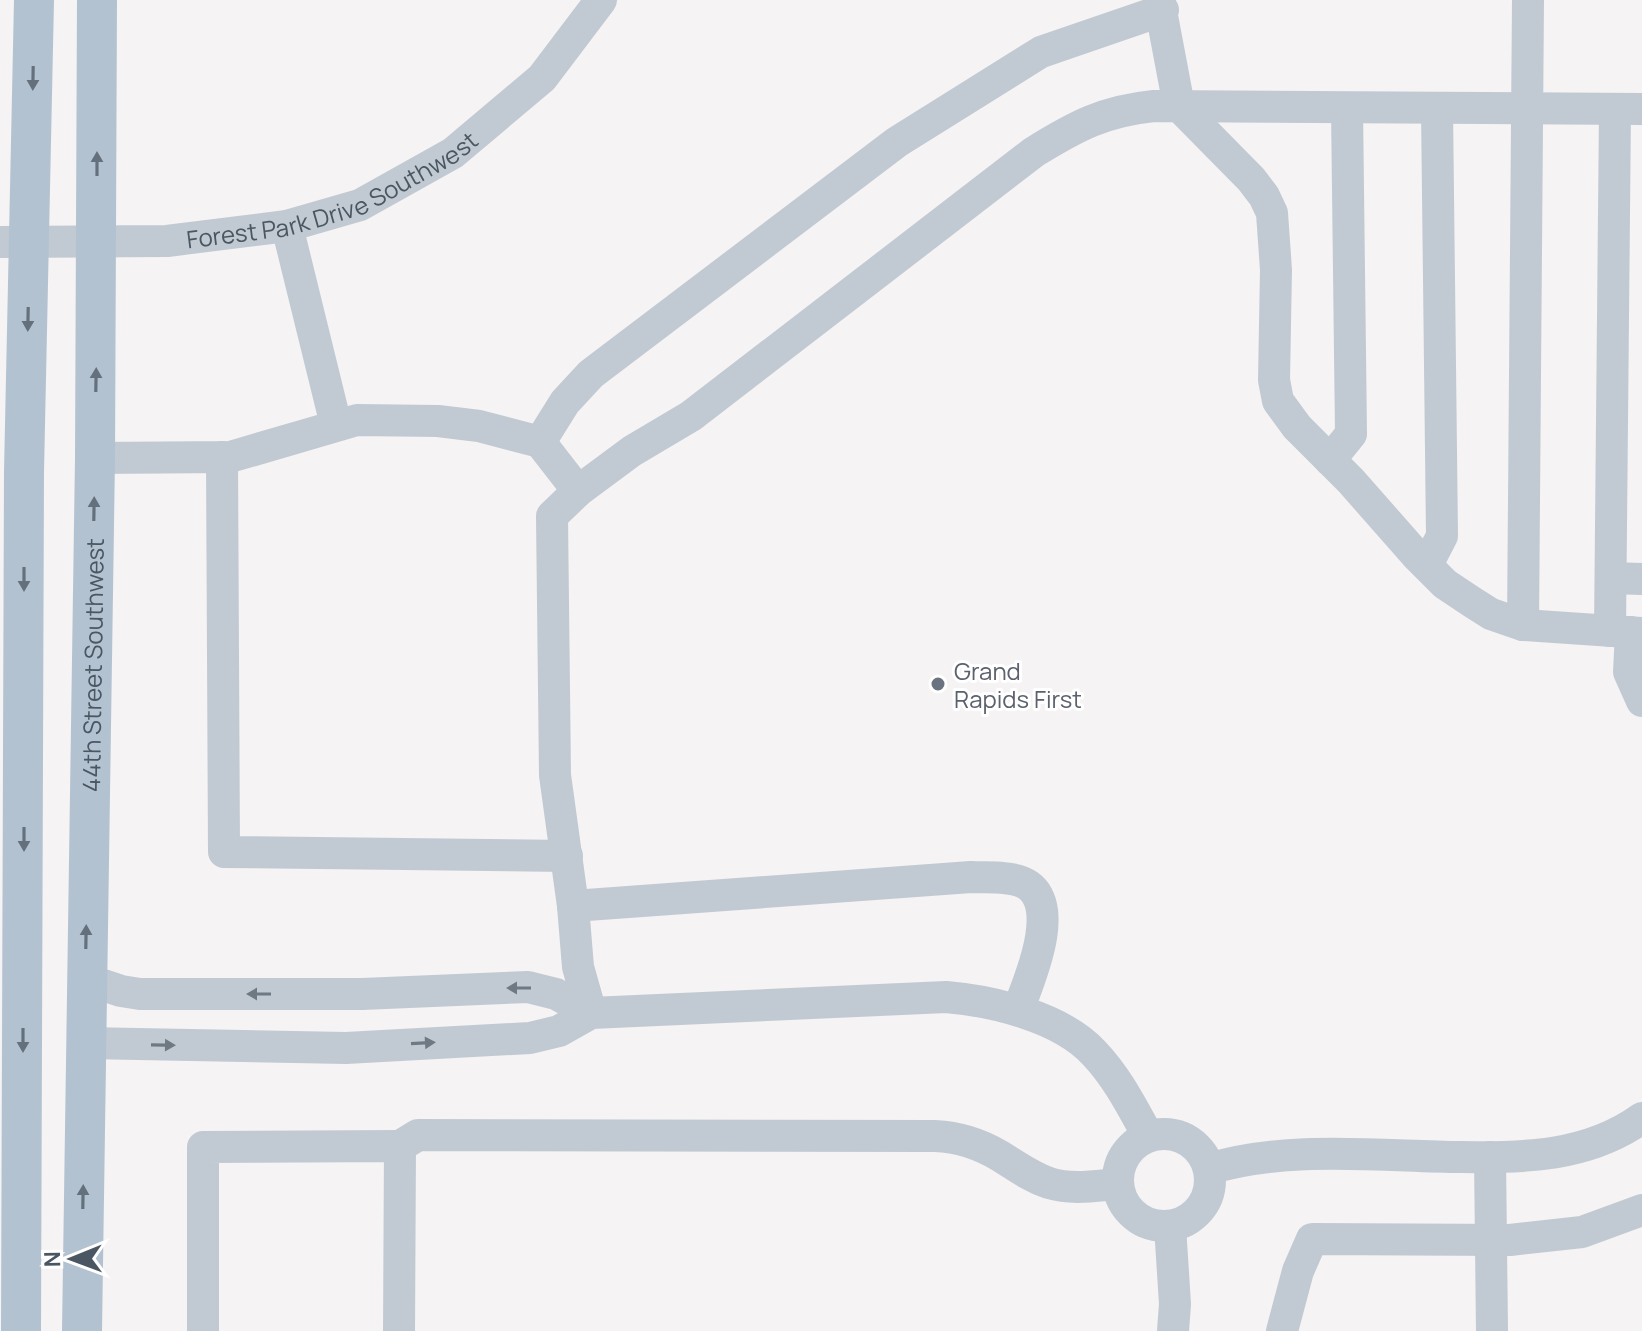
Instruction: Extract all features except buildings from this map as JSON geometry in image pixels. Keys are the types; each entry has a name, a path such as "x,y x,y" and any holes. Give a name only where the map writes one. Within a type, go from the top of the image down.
{"main road":[{"path":"21,1331 12,963 24,472 15,242 34,0"},
{"name":"44th Street Southwest","path":"82,1331 95,458 97,0"},
{"path":"12,963 46,1011 62,1028 85,1043"}],"street":[{"name":"Forest Park Drive Southwest","path":"15,242 167,241 287,226 360,205 453,153 542,78 601,0"},
{"path":"1523,625 1528,0"},
{"path":"540,442 565,402 591,374 897,142 1041,52 1161,5 1179,106 1251,179 1272,213 1276,249 1274,380 1278,401 1297,427 1445,584 1491,614 1523,625 1628,632"},
{"path":"591,1013 578,967 555,775 552,516 578,491 632,451 691,416 1034,152 1072,128 1103,115 1135,108 1179,106 1629,109 1626,579 1629,672 1642,701"},
{"path":"1330,460 1351,434 1347,108"},
{"path":"1427,565 1442,536 1437,108"},
{"path":"287,226 336,425"},
{"path":"95,458 222,457 256,450 336,425 373,418 438,421 479,426 540,442 578,491"},
{"path":"222,457 224,852 567,856"},
{"path":"573,906 971,877 1012,879 1030,887 1038,899 1042,914 1041,946 1018,1010"},
{"path":"85,979 140,994 362,994 528,987 556,994 591,1013"},
{"path":"85,1043 346,1048 530,1038 559,1031 591,1013 946,997 1018,1010 1057,1027 1092,1050 1118,1082 1148,1136"},
{"path":"1209,1169 1235,1161 1273,1156 1547,1155 1580,1149 1614,1135 1642,1118"},
{"path":"1164,1133 1193,1143 1209,1169 1210,1185 1206,1200 1197,1213 1185,1222 1170,1226 1155,1226 1141,1221 1129,1211 1117,1184 1125,1155 1135,1144 1148,1136 1164,1133"},
{"path":"203,1331 203,1147 400,1146 418,1135 935,1136 951,1137 985,1148 1051,1184 1078,1187 1117,1184"},
{"path":"399,1331 400,1146"},
{"path":"1490,1157 1492,1331"},
{"path":"1282,1331 1298,1271 1312,1239 1492,1240 1582,1232 1642,1210"},
{"path":"1170,1226 1175,1304 1173,1331"}],"place":[{"name":"Grand Rapids First","path":"938,684"}]}
